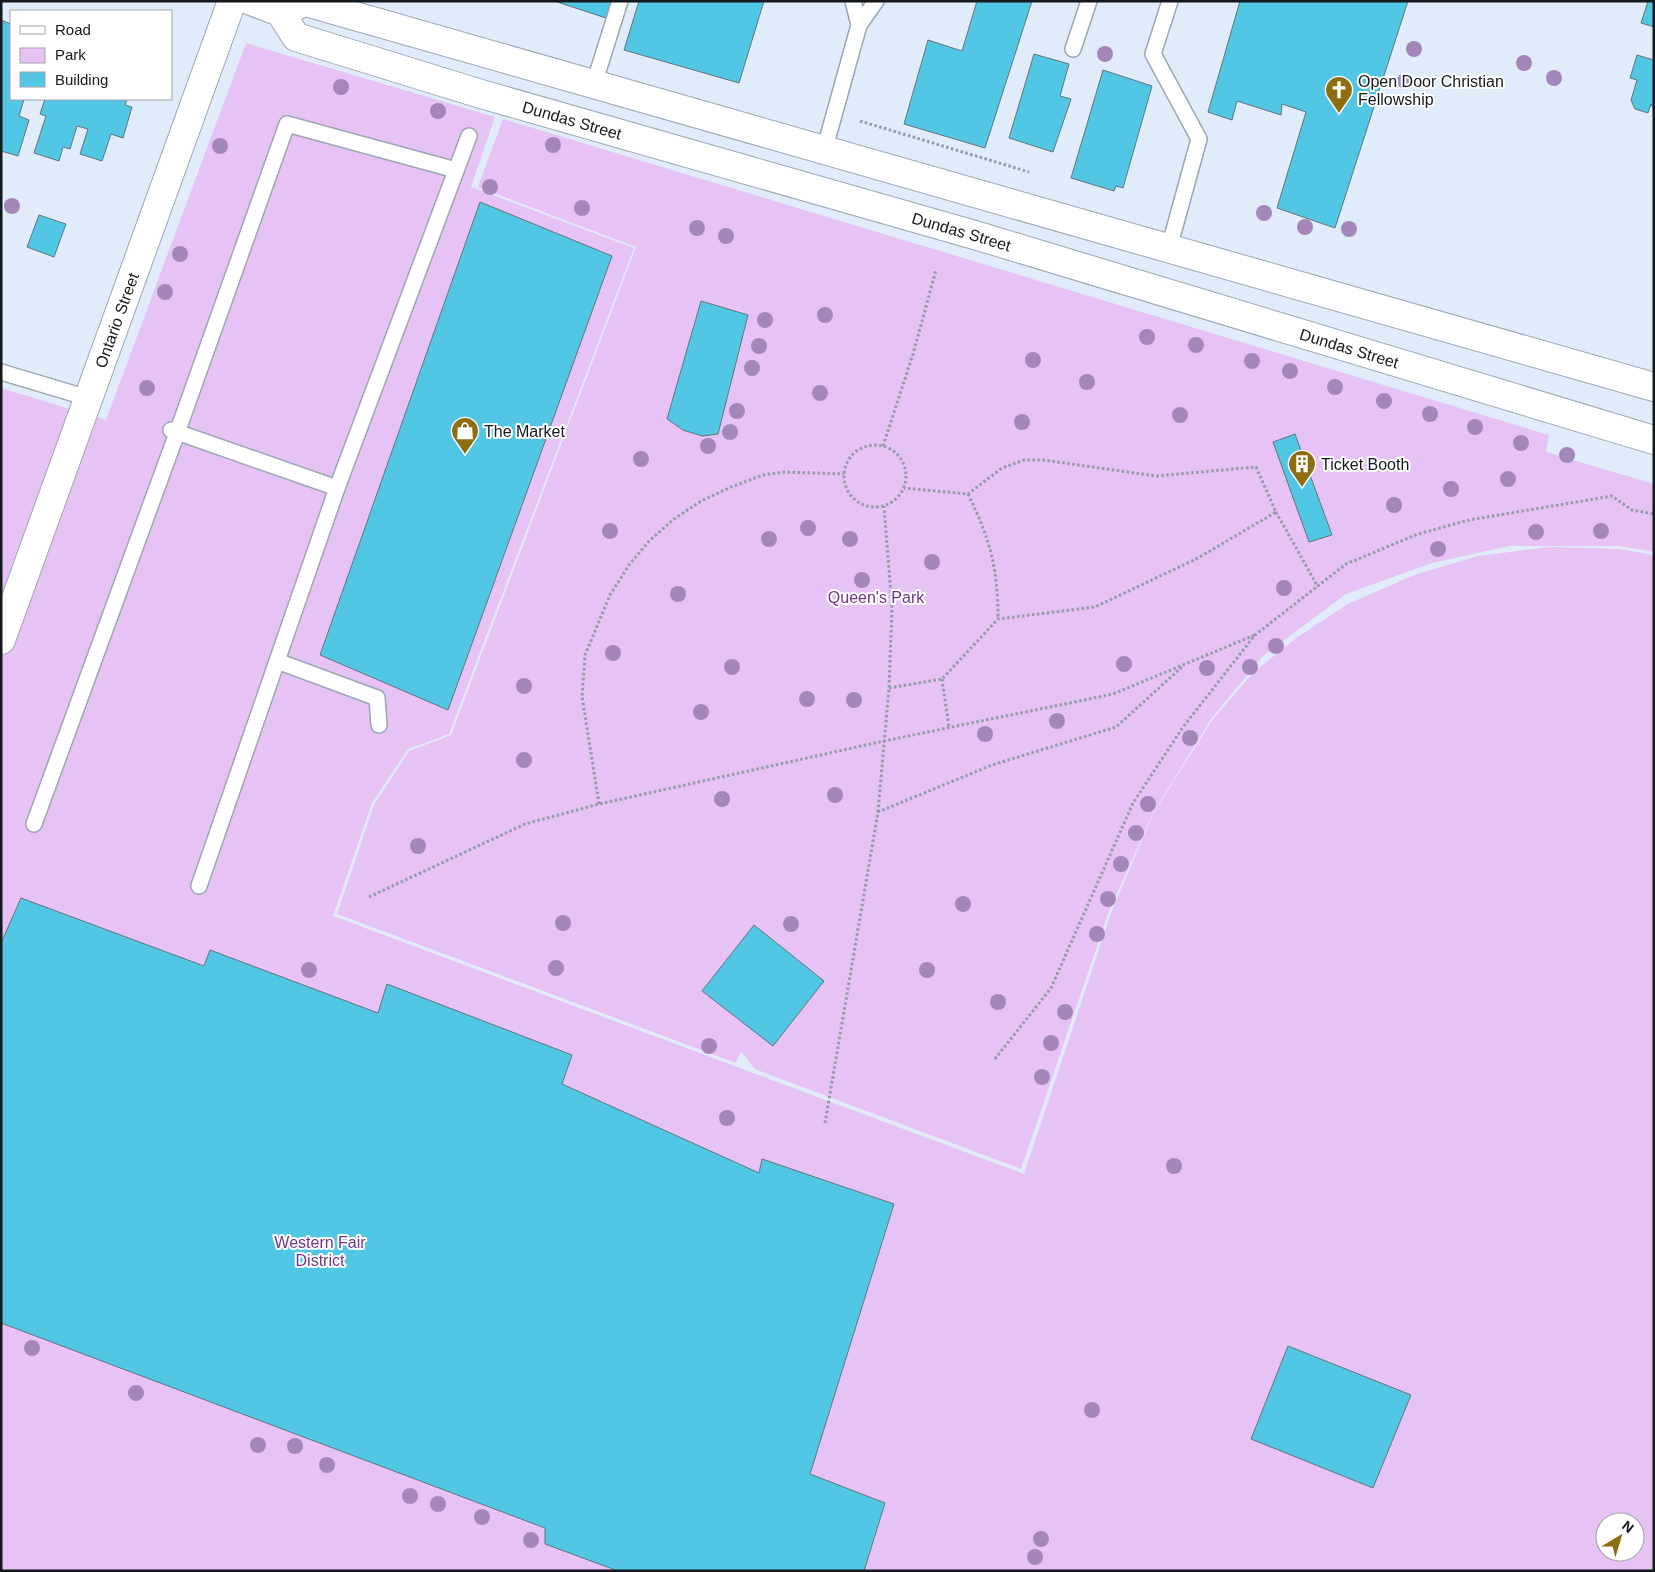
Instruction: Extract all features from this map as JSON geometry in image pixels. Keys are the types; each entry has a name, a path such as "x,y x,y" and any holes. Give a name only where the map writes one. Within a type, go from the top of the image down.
{"main road":[{"name":"Ontario Street","path":"1,640 232,1"},
{"path":"251,1 280,12 306,2 1654,386"},
{"name":"Dundas Street","path":"280,12 296,37 481,94 978,236 1654,440"}],"lane":[{"path":"594,84 620,1"},
{"path":"853,1 859,26"},
{"path":"824,151 859,26 876,1"},
{"path":"1073,49 1089,1"},
{"path":"1169,248 1199,138 1153,54 1170,1"},
{"path":"34,824 174,432 287,124 456,170"},
{"path":"199,886 337,488 470,136"},
{"path":"1,372 88,398"},
{"path":"174,432 337,488"},
{"path":"277,661 377,698 379,725"}],"path":[{"path":"883,446 913,354 936,270"},
{"path":"883,446 892,450 905,467 906,478 904,488 890,504 880,507 869,507 859,503 852,497 846,489 844,474 848,460 854,453 863,447 883,446"},
{"path":"904,488 968,494 1002,468 1024,460 1043,460 1156,476 1256,468 1276,512 1318,587"},
{"path":"599,804 582,696 585,655 610,595 629,565 650,540 674,519 701,501 731,487 762,475 785,472 844,474"},
{"path":"968,494 982,524 993,557 998,591 998,619"},
{"path":"995,1059 1052,988 1133,803 1183,727 1255,635 1346,564 1418,534 1469,520 1612,496 1632,510 1654,514"},
{"path":"826,1122 878,812 889,688 892,608 884,506"},
{"path":"889,688 942,679 998,619 1095,607 1198,558 1276,512"},
{"path":"368,897 525,824 599,804 949,727 1113,694 1255,635"},
{"path":"878,812 992,765 1116,728 1185,664"},
{"path":"942,679 949,727"}],"green space":[{"name":"Western Fair District","path":"246,43 495,117 471,187 634,248 449,734 408,749 372,803 333,916 1024,1174 1111,913 1153,814 1213,719 1253,673 1296,638 1348,604 1414,575 1478,556 1550,547 1620,549 1654,555 1654,1571 1,1571 1,388 106,420"},
{"name":"Queen's Park","path":"503,119 1549,435 1546,452 1654,484 1654,552 1619,546 1509,546 1432,563 1346,594 1263,656 1211,719 1153,813 1109,911 1021,1169 755,1069 741,1051 736,1063 337,914 374,805 409,751 451,735 636,247 478,187"}],"building":[{"path":"554,1 612,1 606,18"},
{"path":"639,1 764,1 739,83 624,50"},
{"path":"977,1 1032,1 985,148 904,124 928,40 962,51"},
{"name":"Open Door Christian Fellowship","path":"1240,1 1408,1 1335,228 1277,208 1306,112 1282,104 1281,115 1237,101 1232,120 1208,112"},
{"path":"1648,1 1654,1 1654,27 1641,23"},
{"path":"1,20 10,24 10,100 24,100 19,116 29,120 18,156 1,151"},
{"path":"1034,54 1069,64 1060,96 1071,99 1053,152 1009,138"},
{"path":"1637,55 1654,60 1654,110 1651,104 1648,113 1635,109 1631,100 1637,80 1630,78"},
{"path":"1103,70 1152,86 1123,188 1116,186 1114,191 1071,178"},
{"path":"45,100 127,100 125,105 132,107 123,138 111,134 102,161 80,154 88,129 77,126 70,149 63,147 59,161 34,153 46,116 40,114"},
{"name":"The Market","path":"480,202 612,256 448,710 320,655"},
{"path":"39,215 66,224 54,257 27,247"},
{"path":"701,301 748,315 718,434 702,436 683,430 667,419"},
{"name":"Ticket Booth","path":"1295,434 1332,535 1309,542 1273,442"},
{"path":"21,898 204,966 210,950 378,1013 387,984 572,1055 562,1084 759,1173 762,1159 894,1204 810,1474 885,1503 864,1571 618,1571 545,1544 545,1528 1,1323 1,943"},
{"path":"754,925 824,981 773,1046 702,991"},
{"path":"1288,1346 1411,1395 1373,1488 1251,1439"}],"place":[{"name":"Open Door Christian Fellowship","path":"1339,114"},
{"name":"The Market","path":"465,455"},
{"name":"Ticket Booth","path":"1302,488"}]}
